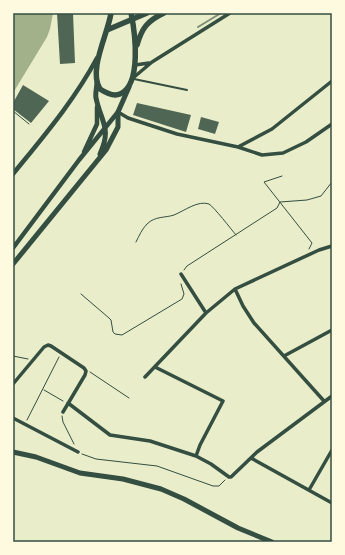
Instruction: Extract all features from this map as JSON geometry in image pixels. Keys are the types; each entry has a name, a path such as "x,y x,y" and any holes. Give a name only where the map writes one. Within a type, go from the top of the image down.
{"main road":[{"path":"99,156 105,141 105,128 96,96 97,68 100,51 111,13"},
{"path":"107,30 132,16 147,13"},
{"path":"13,264 99,156 106,150 115,134 119,121 118,112 130,85 136,49 141,35 148,23 164,13"},
{"path":"132,16 136,49"},
{"path":"97,82 100,88 112,95 122,93 130,85"},
{"path":"13,452 36,457 80,473 123,479 161,489 184,498 238,528 272,542"}],"street":[{"path":"132,78 152,62 230,13"},
{"path":"13,174 72,100 89,74 100,51"},
{"path":"134,65 152,62"},
{"path":"238,147 272,129 332,80"},
{"path":"79,160 97,124 96,96"},
{"path":"13,248 79,160 118,112 128,118 177,134 238,147 262,155 283,153 306,142 332,124"},
{"path":"145,377 206,313 235,289 319,250 332,246"},
{"path":"181,274 206,313"},
{"path":"235,289 251,318 324,401"},
{"path":"284,356 332,330"},
{"path":"13,384 48,345 84,368 86,371 63,412"},
{"path":"155,367 223,401 200,445 196,456"},
{"path":"68,404 110,434 150,441 196,456 211,464 229,477 234,476 251,458 332,396"},
{"path":"13,418 78,452"},
{"path":"308,490 332,450"},
{"path":"251,458 332,503"}],"lane":[{"path":"132,78 187,90"}],"path":[{"path":"13,111 29,124"},
{"path":"282,176 264,182 312,243 305,257"},
{"path":"280,202 307,200 321,196 332,182"},
{"path":"81,294 111,320 113,332 115,334 122,335 182,299 184,294 181,284 181,274 187,266 277,208 280,202"},
{"path":"136,242 148,223 157,218 173,215 184,209 203,203 210,205 236,235"},
{"path":"25,424 62,353"},
{"path":"13,356 34,360"},
{"path":"86,371 129,398"},
{"path":"43,389 68,404"},
{"path":"63,412 63,422 78,452 96,459 157,466 213,486 219,486 229,477"}],"shaded area":[{"path":"13,13 53,13 47,37 13,93"}],"building":[{"path":"57,13 73,13 75,63 60,64"},
{"path":"23,85 49,101 31,123 13,109 13,103"},
{"path":"137,103 191,115 186,132 133,115"},
{"path":"201,117 219,122 215,134 198,129"}],"railway":[{"path":"198,27 221,13"}]}
